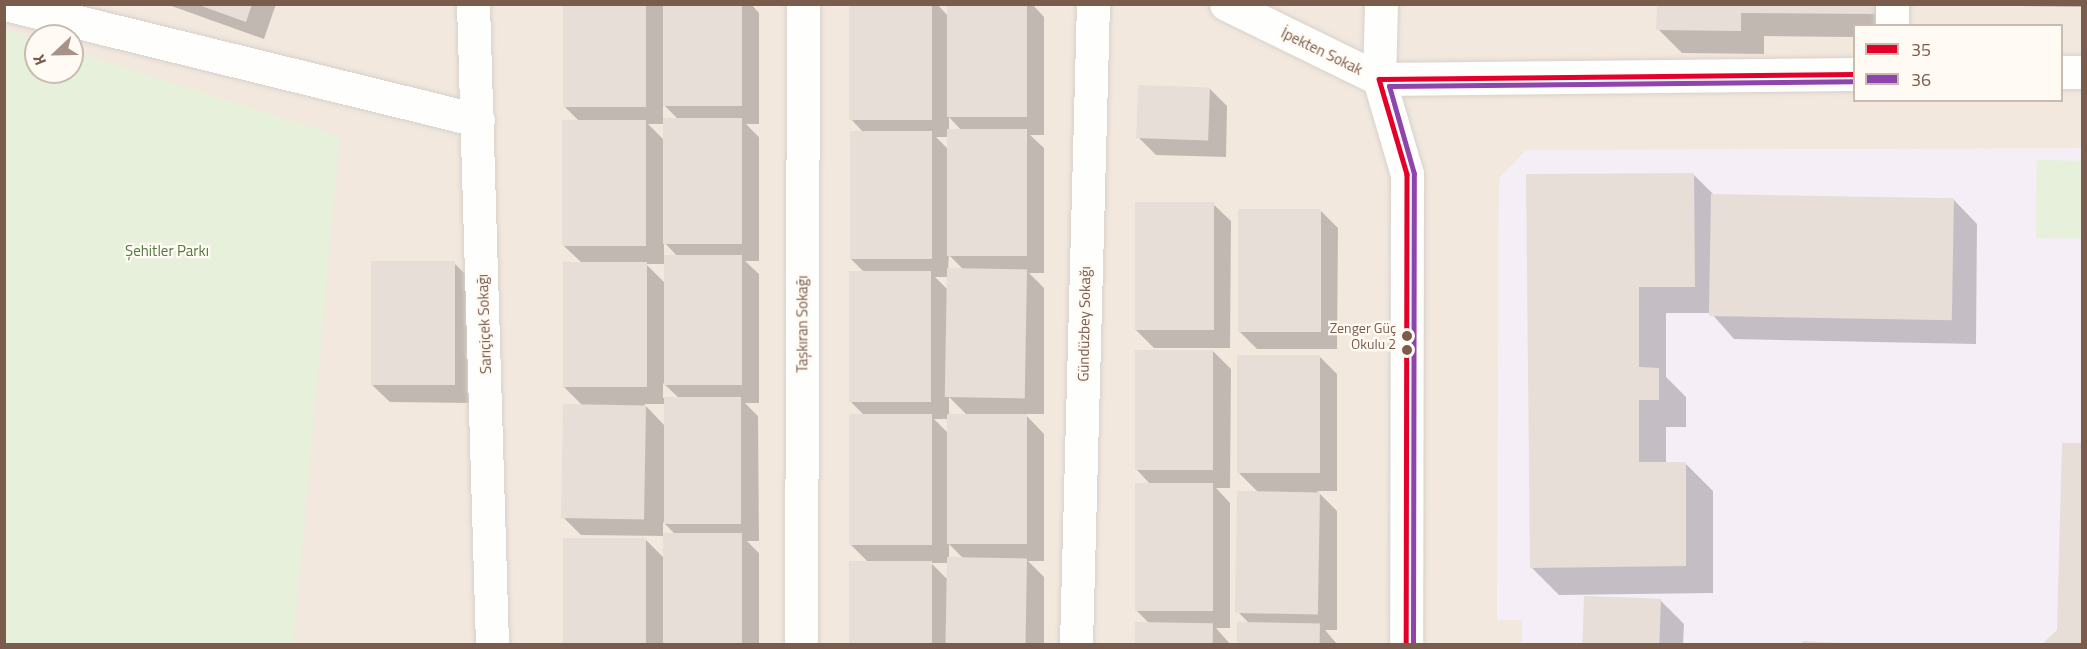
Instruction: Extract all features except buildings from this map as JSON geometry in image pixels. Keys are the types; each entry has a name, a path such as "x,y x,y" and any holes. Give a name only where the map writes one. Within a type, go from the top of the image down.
{"street":[{"path":"5,4 478,120"},
{"name":"Sarıçiçek Sokağı","path":"473,4 492,645"},
{"name":"Taşkıran Sokağı","path":"801,645 803,4"},
{"name":"Gündüzbey Sokağı","path":"1076,645 1093,4"},
{"name":"İpekten Sokak","path":"1226,4 1379,79 1853,74"},
{"path":"1381,4 1379,79 1407,174 1406,645"},
{"path":"1892,4 1892,24"},
{"path":"2063,72 2082,72"}],"shaded area":[{"path":"5,5 2082,5 2082,644 5,644"},
{"path":"2082,148 2082,644 1522,644 1522,620 1497,620 1499,178 1526,150"}],"green space":[{"name":"Şehitler Parkı","path":"5,29 24,35 24,84 84,84 84,55 340,136 293,644 5,644"},
{"path":"2037,160 2082,161 2081,239 2036,238"}],"transit line":[{"name":"35","path":"1379,79 1853,74"},
{"name":"35","path":"1379,79 1407,174 1406,644"},
{"name":"36","path":"1413,644 1414,174 1389,86 1853,81"}],"place":[{"name":"Zenger Güç Okulu 2","path":"1407,336"}]}
